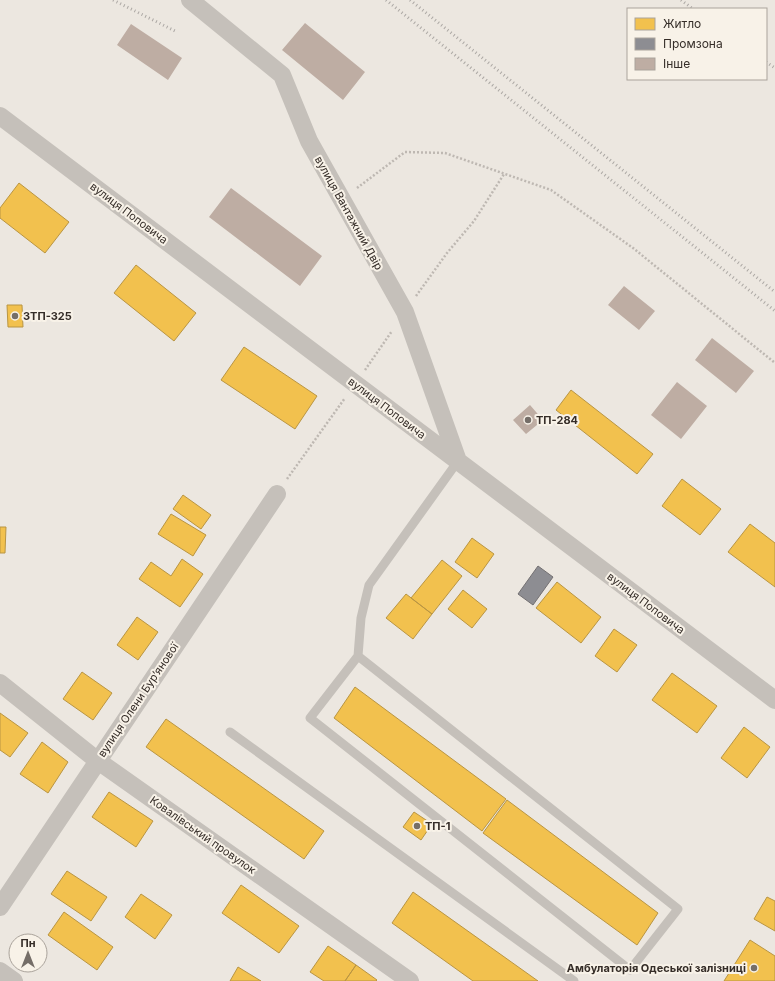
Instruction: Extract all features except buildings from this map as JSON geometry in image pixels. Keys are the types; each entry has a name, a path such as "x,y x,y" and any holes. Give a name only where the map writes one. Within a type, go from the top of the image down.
{"street":[{"name":"вулиця Вантажний Двір","path":"190,0 282,75 309,141 405,312 458,461"},
{"name":"вулиця Поповича","path":"1,117 775,700"},
{"name":"вулиця Олени Бурʼянової","path":"0,906 276,494"},
{"name":"Ковалівський провулок","path":"0,683 98,761 410,981"},
{"path":"0,971 14,981"}],"lane":[{"path":"358,656 678,909 630,970 310,718 358,656 361,618 369,585 458,461"},
{"path":"230,732 574,981"}],"path":[{"path":"346,208 356,189 405,152 446,153 550,190 633,248 775,363"},
{"path":"447,253 474,221 504,174"},
{"path":"276,494 355,384"}],"railway":[{"path":"113,0 177,32"},
{"path":"386,0 775,311"},
{"path":"410,0 775,292"},
{"path":"681,0 692,8"},
{"path":"767,63 775,68"}],"place":[{"name":"ЗТП-325","path":"15,316"},
{"name":"ТП-284","path":"528,420"},
{"name":"ТП-1","path":"417,826"},
{"name":"Амбулаторія Одеської залізниці","path":"754,968"}]}
